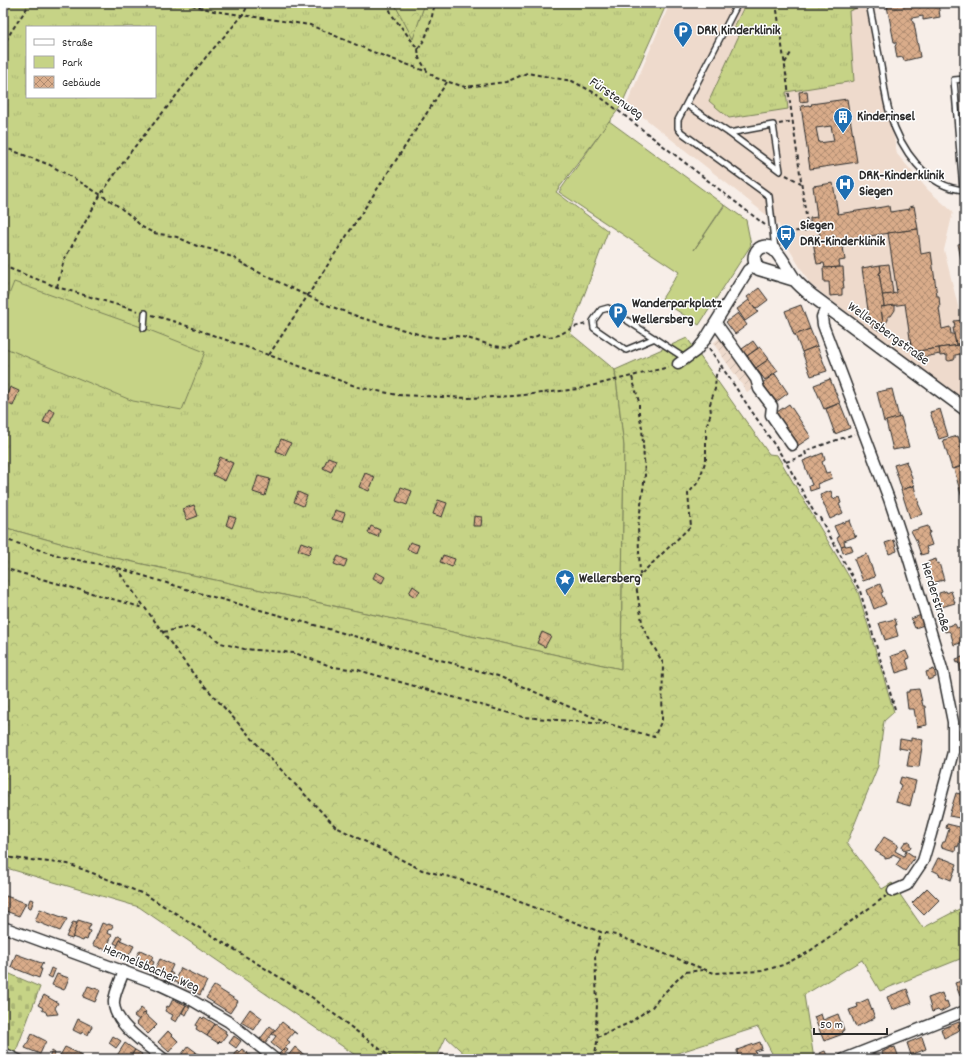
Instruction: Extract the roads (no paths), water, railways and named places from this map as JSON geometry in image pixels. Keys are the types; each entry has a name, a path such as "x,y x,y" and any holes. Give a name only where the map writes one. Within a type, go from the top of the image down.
{"street":[{"path":"682,361 696,351 704,341 748,270 756,266 754,260 757,251 762,247 768,247 775,250"},
{"name":"Wellersbergstraße","path":"775,250 795,280 826,307 965,409"},
{"name":"Wellersbergstraße","path":"756,266 763,271 795,280"},
{"name":"Herderstraße","path":"826,307 822,317 823,325 889,499 907,553 943,672 953,722 953,752 923,862 907,884 893,890"},
{"path":"716,323 756,379 759,389 772,406 771,415 792,445"},
{"name":"Hermelsbacher Weg","path":"3,927 158,984 188,998 229,1022 275,1059"},
{"path":"124,971 114,1001 115,1011 118,1018 124,1026 164,1059"},
{"path":"844,1059 965,1010"}],"lane":[{"path":"738,3 678,120 678,128 681,132 769,196 772,234 775,250"},
{"path":"869,3 890,113 903,147 919,167 933,179 952,189 964,190 954,80 965,79"},
{"path":"687,105 729,133 780,171 774,125 729,133"},
{"path":"655,338 626,350 594,328 593,321 601,310 608,308 655,338 682,361"},
{"path":"144,328 145,313"},
{"path":"3,1050 22,1059"}],"place":[{"name":"DRK Kinderklinik","path":"683,48"},
{"name":"Kinderinsel","path":"843,134"},
{"name":"DRK-Kinderklinik Siegen","path":"845,201"},
{"name":"Siegen DRK-Kinderklinik","path":"786,251"},
{"name":"Wanderparkplatz Wellersberg","path":"618,329"},
{"name":"Wellersberg","path":"565,596"}]}
